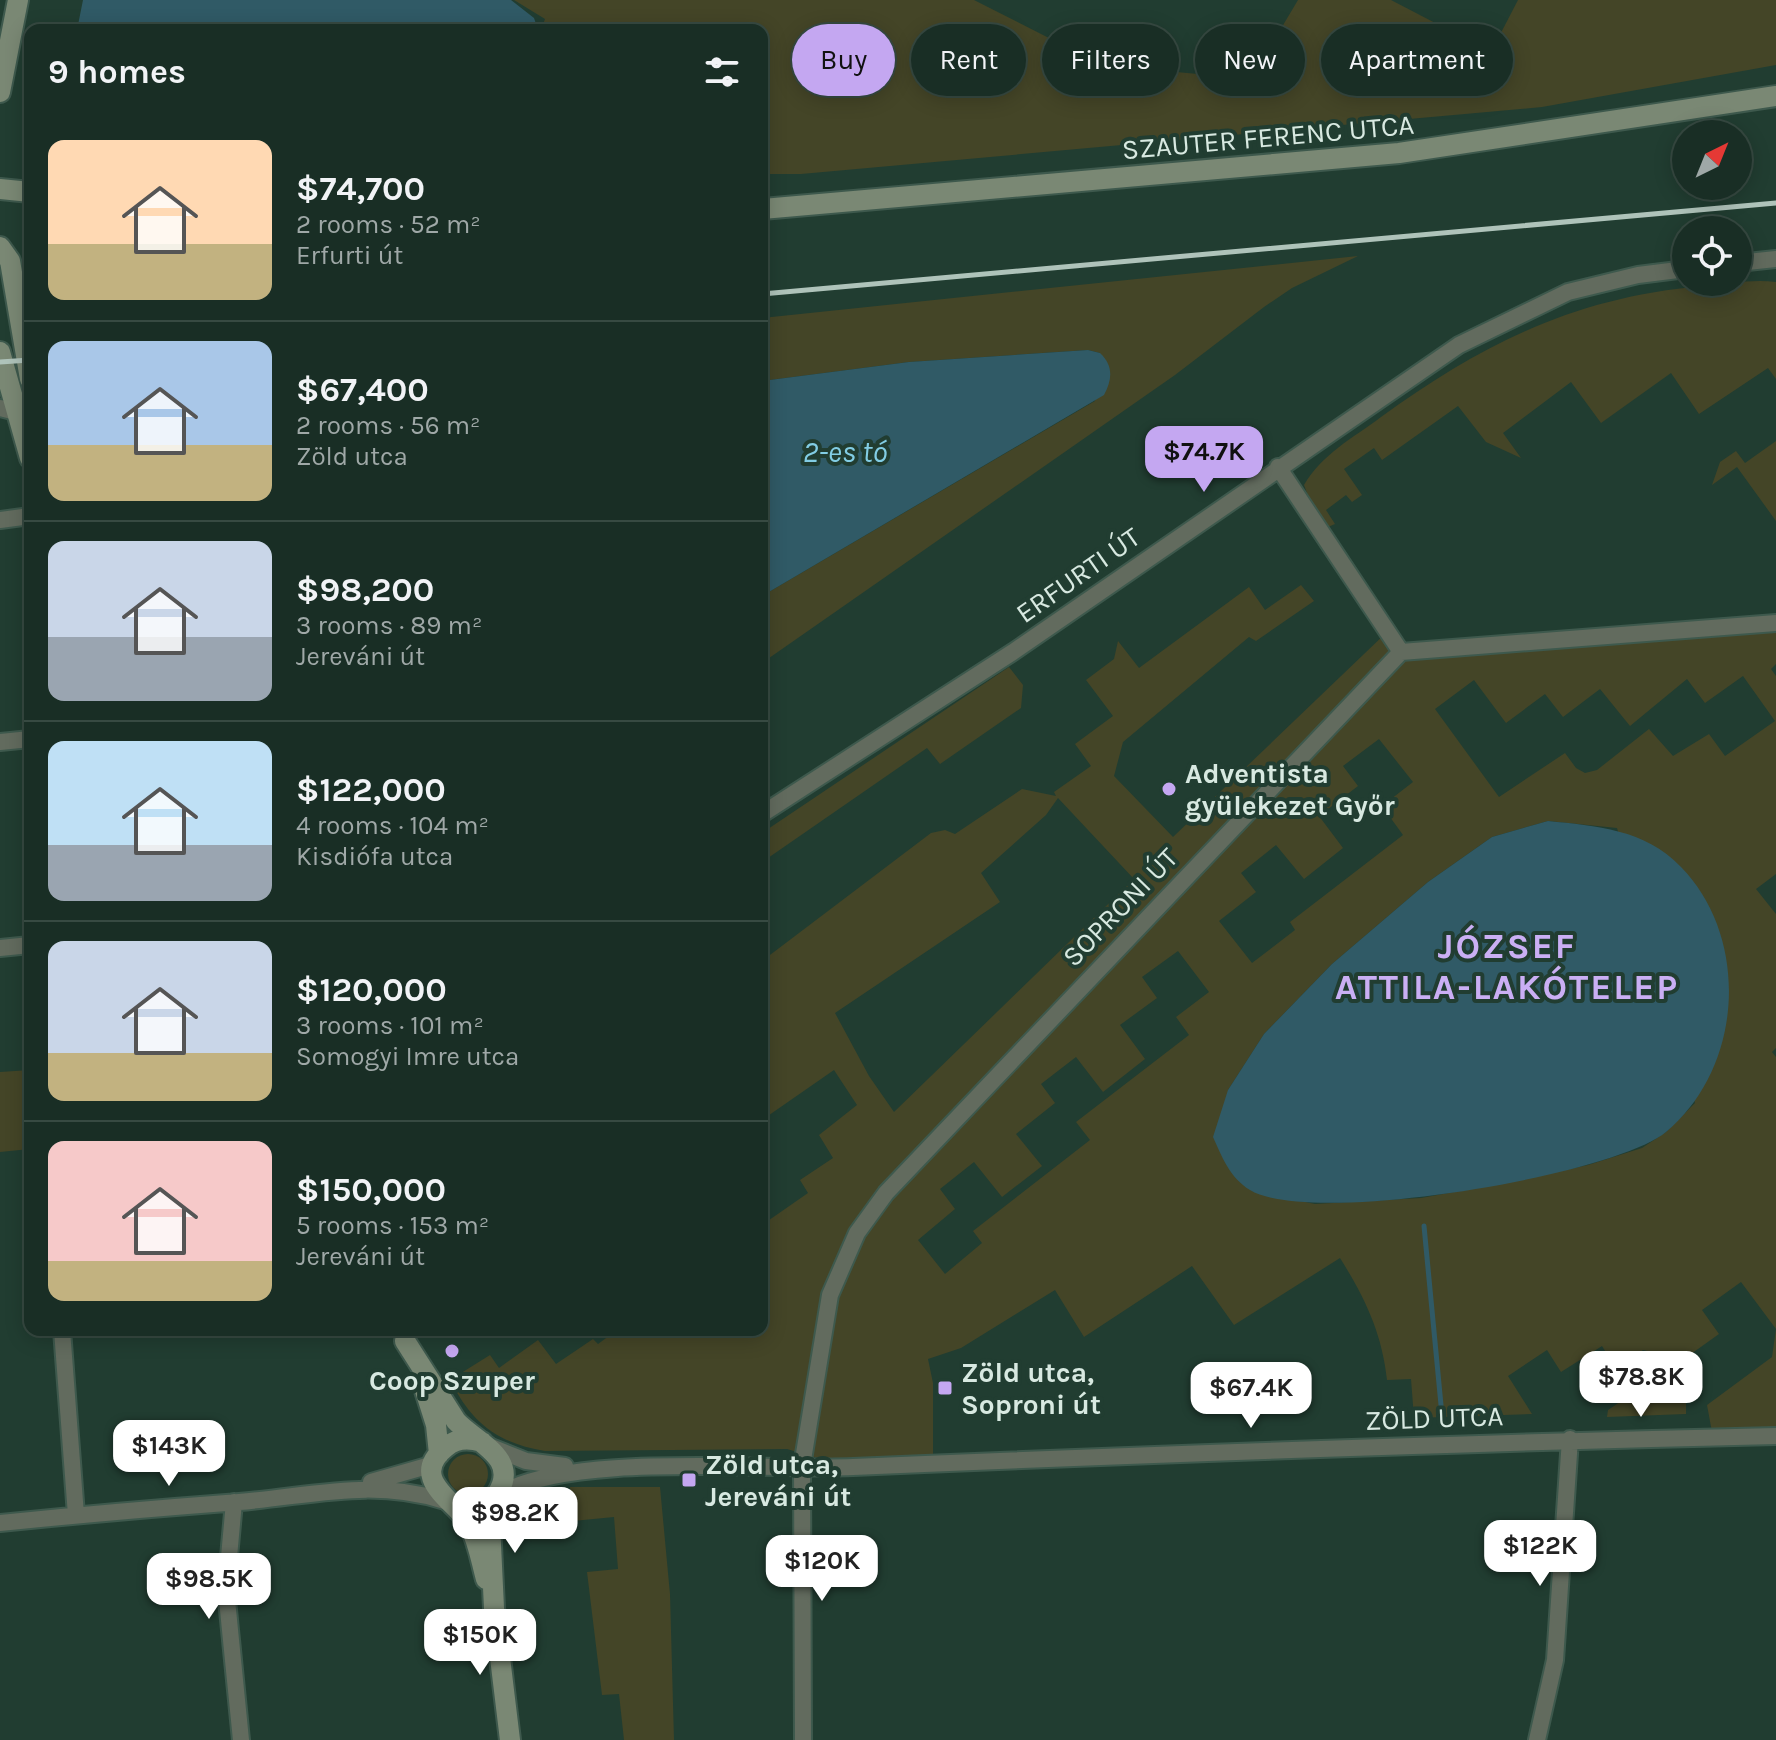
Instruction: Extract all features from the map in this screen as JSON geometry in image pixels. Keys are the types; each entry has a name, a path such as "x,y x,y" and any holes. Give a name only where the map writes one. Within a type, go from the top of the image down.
{"street":[{"path":"0,92 18,0"},
{"name":"SZAUTER FERENC UTCA","path":"768,208 1399,153 1776,96"},
{"path":"0,189 24,191"},
{"path":"0,247 10,261 24,348"},
{"path":"1752,262 1776,259"},
{"name":"ERFURTI ÚT","path":"768,810 1013,652 1459,345 1568,292 1638,275 1672,271"},
{"path":"0,352 8,410 24,445"},
{"path":"1278,467 1401,652 1776,623"},
{"path":"0,520 24,517"},
{"name":"SOPRONI ÚT","path":"803,1740 802,1466 830,1295 857,1233 886,1193 1361,690 1401,652"},
{"path":"0,742 24,740"},
{"path":"0,948 24,946"},
{"path":"62,1336 76,1515"},
{"path":"403,1336 431,1409 437,1459 433,1478 473,1533 494,1608"},
{"path":"404,1336 456,1421 498,1455 504,1476 493,1500 494,1608 510,1740"},
{"name":"ZÖLD UTCA","path":"493,1500 528,1480 549,1475 614,1470 849,1467 1570,1439 1776,1436"},
{"path":"1537,1740 1555,1660 1570,1439"},
{"path":"0,1523 341,1489 412,1473 437,1459 454,1442 486,1444"},
{"name":"ZÖLD UTCA","path":"486,1444 526,1461 614,1470"},
{"path":"341,1489 398,1489 451,1505 479,1508 493,1500"},
{"path":"234,1502 226,1590 241,1740"}],"green space":[{"path":"514,0 974,0 1021,24 911,24 911,96 1026,96 1026,26 1042,35 1042,96 1179,96 1179,72 1195,74 1195,96 1305,96 1305,24 1284,24 1298,0 1391,0 1437,24 1321,24 1321,96 1513,96 1513,24 1506,24 1518,0 1776,0 1776,65 1542,107 801,174 768,174 768,24 543,24 545,19"},
{"path":"1358,256 1292,288 1264,307 1175,375 768,659 768,592 1095,401 1100,353 1088,350 909,362 768,380 768,317"},
{"path":"1752,281 1776,282 1776,379 1768,368 1699,414 1671,373 1601,423 1571,382 1503,433 1521,458 1486,442 1458,406 1382,460 1374,448 1344,469 1362,495 1352,502 1346,495 1326,510 1335,524 1328,527 1310,501 1304,485 1320,464 1339,447 1419,391 1494,346 1572,313 1613,301 1672,290 1672,296 1752,296"},
{"path":"1776,441 1776,521 1737,467 1712,485 1720,462 1736,451 1745,463"},
{"path":"1301,585 1314,601 1256,641 1249,637 1123,742 1114,776 1173,837 1387,632 1402,652 1776,623 1776,664 1771,669 1776,676 1776,874 1756,889 1776,914 1776,1048 1772,1052 1776,1057 1776,1329 1741,1282 1702,1310 1719,1334 1684,1359 1643,1350 1617,1370 1602,1346 1561,1372 1547,1350 1508,1376 1532,1414 1414,1418 1411,1379 1387,1380 1371,1316 1340,1258 1234,1325 1192,1266 1084,1337 1055,1290 961,1348 928,1359 933,1383 933,1462 849,1467 787,1449 545,1451 513,1443 477,1419 450,1380 490,1355 499,1368 538,1340 556,1364 593,1339 598,1344 609,1336 768,1336 768,1221 808,1193 800,1180 833,1158 819,1135 857,1105 834,1070 768,1116 768,956 931,833 945,830 955,834 1022,789 1056,796 1054,792 1091,766 1075,744 1113,716 1086,680 1114,659 1118,641 1139,668 1249,587 1265,610","holes":["1743,676 1775,721 1725,756 1709,734 1673,756 1649,729 1597,770 1585,773 1576,768 1565,753 1499,797 1435,709 1474,680 1506,723 1545,694 1563,717 1600,689 1630,726 1687,679 1705,703","1379,739 1413,782 1382,806 1403,835 1290,922 1295,930 1252,963 1219,921 1256,892 1241,873 1276,845 1304,879 1343,848 1319,816 1358,786 1343,766","1058,798 1134,879 894,1112 869,1076 835,1013 1000,902 981,873 1046,815","1548,821 1617,828 1695,1103 1666,1132 1642,1148 1588,1165 1520,1180 1421,1198 1315,1204 1252,1191 1228,1090 1264,1034 1332,964 1428,882 1492,837","1178,951 1209,992 1176,1017 1189,1035 1076,1122 1090,1140 973,1231 982,1243 945,1274 918,1240 955,1209 940,1189 974,1162 1002,1197 1042,1166 1016,1134 1055,1103 1041,1084 1076,1057 1103,1092 1145,1059 1120,1025 1157,998 1142,977"]},
{"path":"1009,667 1023,685 1021,708 940,764 927,748 768,858 768,829"},
{"path":"24,1070 24,1150 0,1152 0,1072"},
{"path":"1776,1329 1776,1431 1712,1432 1707,1405 1772,1357"},
{"path":"1642,1387 1686,1396 1686,1414 1607,1417 1608,1410"},
{"path":"468,1454 482,1460 488,1474 482,1488 468,1494 454,1488 448,1474 454,1460"},
{"path":"570,1487 660,1487 670,1594 674,1740 624,1740 619,1694 602,1695 587,1572 618,1569 614,1517 573,1521"}],"water":[{"path":"83,0 511,0 534,18 536,24 78,24"},
{"name":"2-es tó","path":"1088,350 1105,358 1110,368 1110,379 1104,395 768,592 768,380 909,362"},
{"path":"1548,821 1619,832 1652,844 1681,867 1704,896 1719,930 1727,966 1729,1002 1723,1039 1711,1074 1692,1105 1666,1132 1635,1149 1587,1165 1461,1191 1394,1200 1333,1203 1283,1200 1243,1185 1227,1166 1213,1137 1228,1090 1264,1034 1332,964 1428,882 1492,837"}],"waterway":[{"path":"1424,1226 1441,1405"}],"railway":[{"path":"768,293 1776,203"},
{"path":"0,362 24,360"}],"place":[{"name":"Adventista gyülekezet Győr","path":"1169,789"},
{"name":"Coop Szuper","path":"452,1351"},
{"name":"Zöld utca, Soproni út","path":"945,1388"},
{"name":"Zöld utca, Jereváni út","path":"689,1480"}],"district":[{"name":"JÓZSEF ATTILA-LAKÓTELEP","path":"1507,966"}]}
